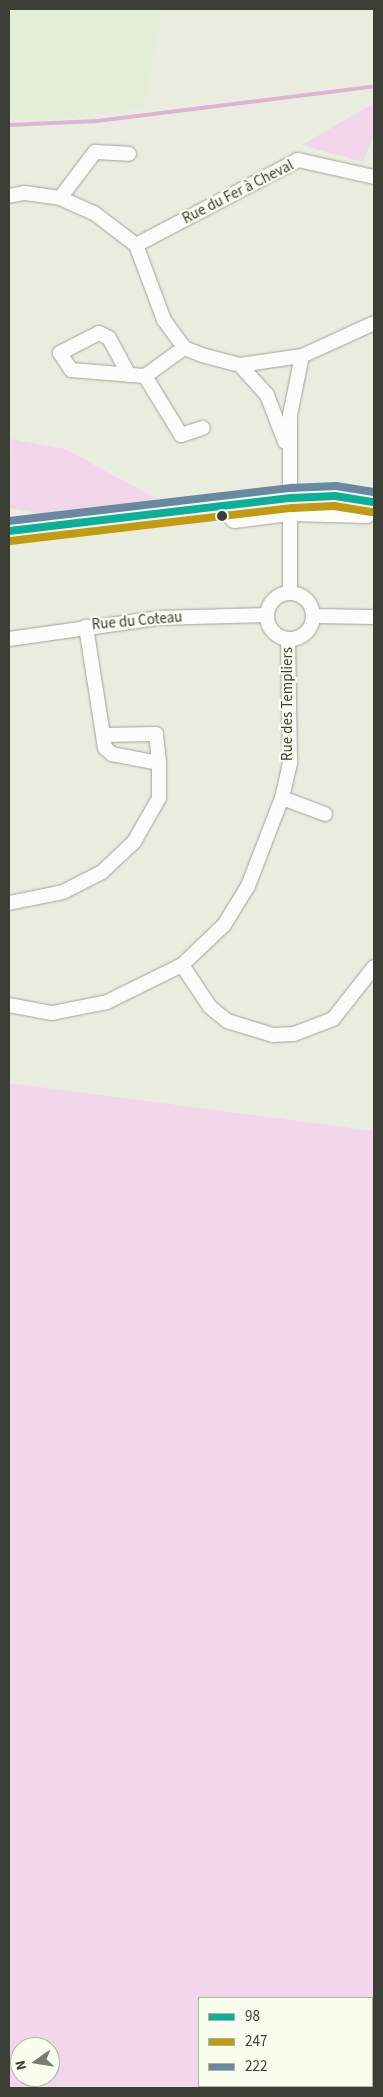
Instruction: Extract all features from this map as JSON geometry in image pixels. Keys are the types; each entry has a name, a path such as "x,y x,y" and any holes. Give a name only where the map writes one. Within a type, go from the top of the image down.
{"main road":[{"path":"9,543 290,505 335,496 374,502"},
{"path":"9,531 290,505 374,514"}],"street":[{"path":"60,198 95,152 129,154"},
{"name":"Rue du Fer à Cheval","path":"136,245 298,160 374,177"},
{"path":"9,196 25,193 60,198 94,213 136,245 164,320 184,348 240,365 272,358 302,356 374,323"},
{"path":"129,375 109,338 99,333 60,354 72,370 129,375 145,376 184,348"},
{"path":"290,593 290,415 302,356"},
{"path":"240,365 267,395 290,457"},
{"path":"145,376 181,435 203,428"},
{"path":"290,593 306,598 314,616 305,634 288,639 271,630 267,615 273,600 290,593"},
{"name":"Rue du Coteau","path":"9,639 86,626 180,616 267,615"},
{"path":"314,616 374,617"},
{"path":"86,626 105,748 112,754 159,763"},
{"name":"Rue des Templiers","path":"9,1005 33,1012 82,1008 107,1002 182,965 224,925 240,898 282,798 290,762 288,639"},
{"path":"9,904 34,901 83,884 120,857 134,842 159,798 159,763 156,734 103,735"},
{"path":"282,798 325,814"},
{"path":"182,965 210,1007 227,1021 273,1035 294,1034 332,1019 359,992 374,967"}],"shaded area":[{"path":"9,9 162,9 144,108 32,122 9,117"},
{"path":"374,103 374,133 363,162 302,145"},
{"path":"11,439 65,449 166,504 49,515 9,508"},
{"path":"9,1083 374,1131 374,2088 9,2088"}],"waterway":[{"path":"9,125 97,121 371,87"}],"transit line":[{"name":"222","path":"9,521 291,488 336,486 374,492"},
{"name":"98","path":"9,531 291,498 335,496 374,502"},
{"name":"247","path":"10,541 292,508 334,506 372,512"}]}
